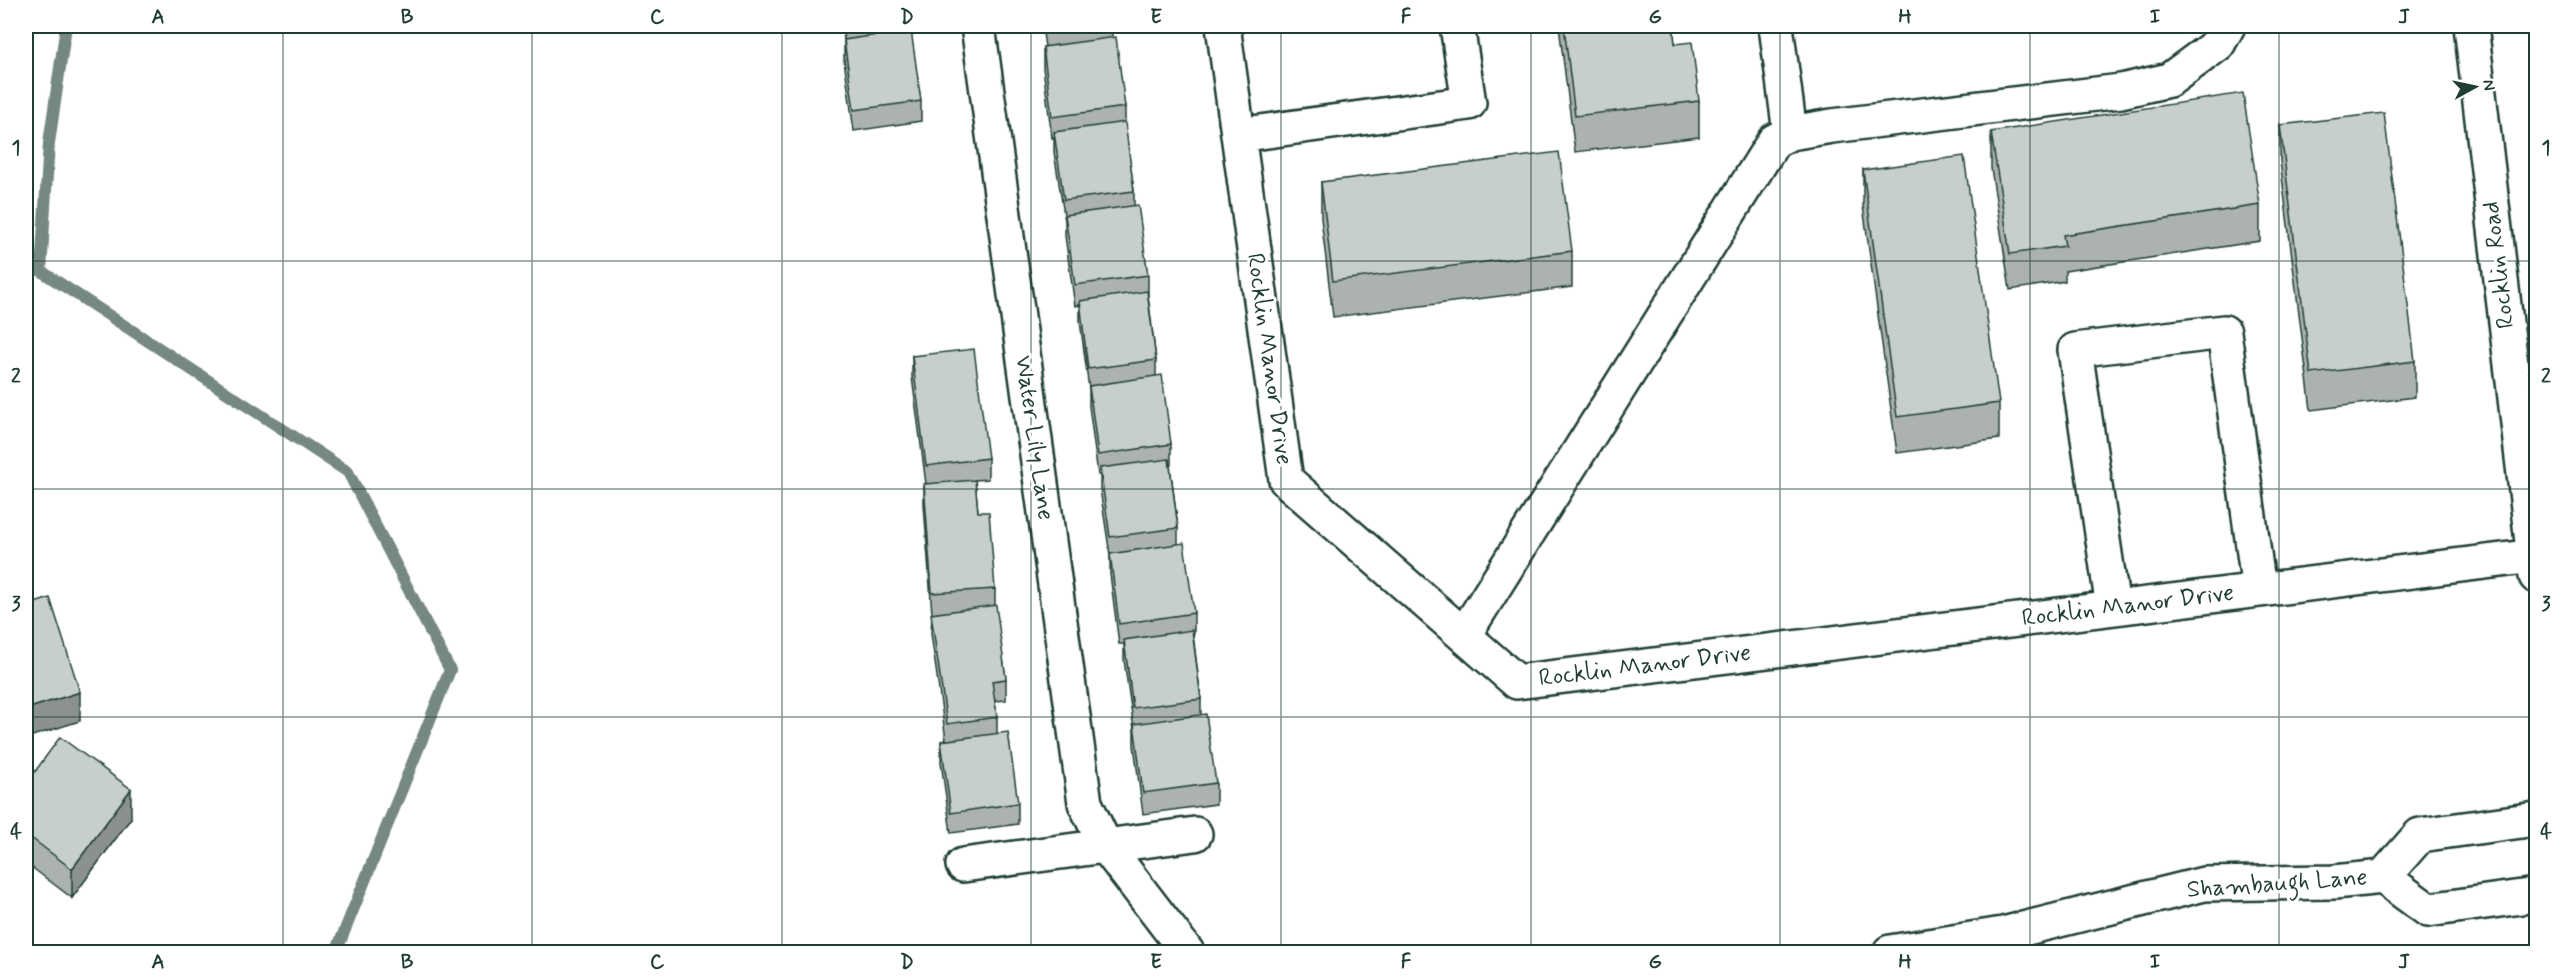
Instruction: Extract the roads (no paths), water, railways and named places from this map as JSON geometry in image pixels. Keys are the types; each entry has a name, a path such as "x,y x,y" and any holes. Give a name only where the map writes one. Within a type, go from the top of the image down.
{"street":[{"name":"Water Lily Lane","path":"978,26 1085,803 1105,845 1187,952"},
{"name":"Rocklin Manor Drive","path":"1223,26 1286,480 1517,682 2259,590 2535,566"},
{"path":"1238,135 1469,103 1457,26"},
{"path":"1776,26 1790,133"},
{"path":"1464,635 1774,141 1790,133 2121,90 2169,80 2218,44 2228,26"},
{"name":"Rocklin Road","path":"2471,26 2535,566"},
{"path":"2113,608 2075,350 2224,332 2259,590"},
{"name":"Shambaugh Lane","path":"2383,877 2420,835 2536,819"},
{"path":"963,865 1196,834"},
{"name":"Shambaugh Lane","path":"1890,952 2003,934 2205,884 2334,882 2383,877 2428,910 2536,895"}],"waterway":[{"path":"66,26 49,143 41,271 348,472 450,670 336,952"}]}
